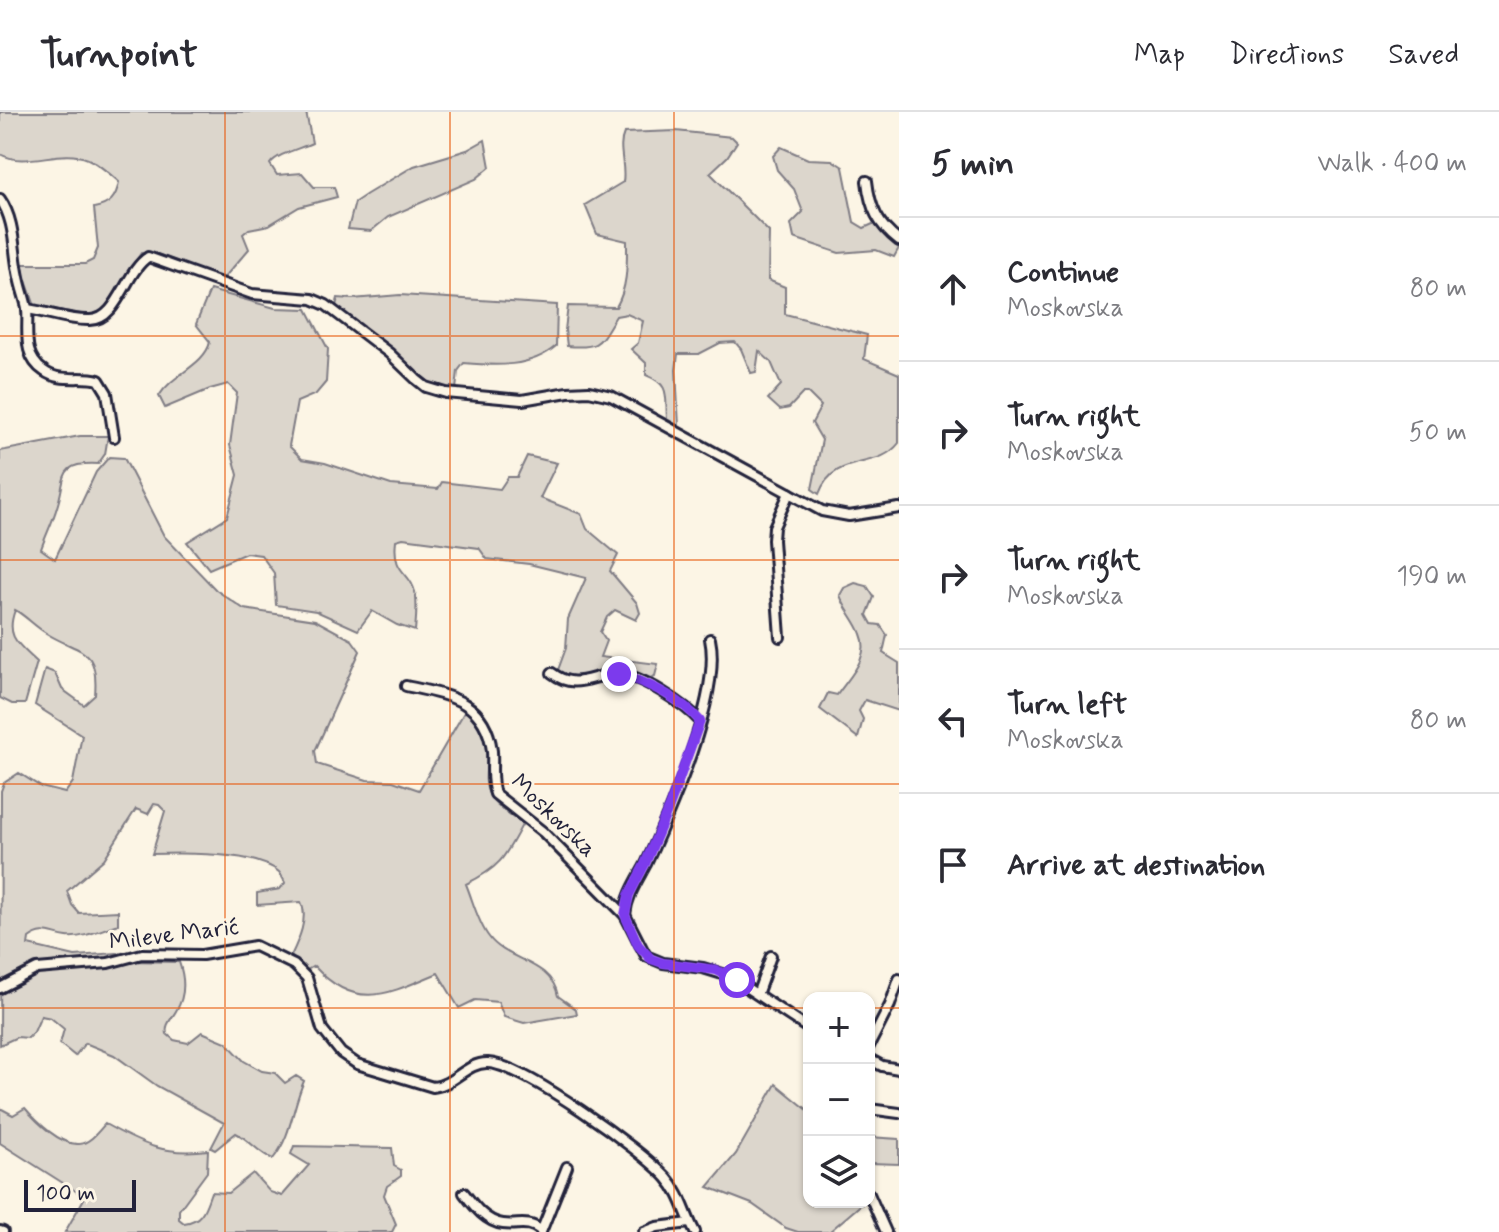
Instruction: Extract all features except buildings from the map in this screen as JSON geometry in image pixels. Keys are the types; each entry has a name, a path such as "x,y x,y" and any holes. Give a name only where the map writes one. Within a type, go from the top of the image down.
{"street":[{"path":"867,181 869,198 880,224 899,241"},
{"path":"0,199 11,220 18,276 27,309 25,338 38,366 45,373 56,376 99,380 107,393 114,437"},
{"path":"27,309 97,320 107,315 136,268 148,257 252,294 312,299 326,305 389,353 426,387 446,393 511,400 589,391 611,396 822,511 849,516 899,508"},
{"path":"780,637 773,540 774,527 789,493"},
{"path":"625,915 629,895 669,807 700,721 714,655 710,639"},
{"path":"552,673 560,679 583,682 619,674 638,680 689,709 700,721"},
{"name":"Moskovska","path":"406,686 457,697 483,721 491,742 495,794 543,832 625,915 638,945 651,959 716,970 758,992 803,1025"},
{"name":"Mileve Marić","path":"0,988 37,969 108,963 142,954 202,955 255,946 294,965 307,978 322,1029 328,1040 349,1060 433,1087 443,1086 480,1064 492,1063 549,1090 649,1161 666,1177 681,1197 695,1232"},
{"path":"758,992 771,956"},
{"path":"875,1036 894,1005 899,979"},
{"path":"875,1062 899,1069"},
{"path":"875,1110 899,1113"},
{"path":"464,1193 475,1209 492,1221 532,1224 541,1231 567,1167"},
{"path":"875,1207 886,1232"},
{"path":"644,1232 657,1227 690,1223"}],"shaded area":[{"path":"0,112 306,112 312,143 270,164 277,175 302,173 314,187 334,187 337,197 299,207 269,225 249,229 243,234 249,249 223,279 157,254 141,253 103,311 88,315 35,306 23,264 85,264 93,260 98,248 94,208 111,200 119,182 96,163 77,156 21,159 0,154"},
{"path":"676,131 732,137 737,142 710,173 769,232 768,280 785,287 785,314 867,335 864,359 899,374 899,443 879,457 835,472 819,494 812,489 822,440 812,423 821,406 808,393 803,393 789,408 780,410 768,399 781,385 771,362 759,351 756,372 751,373 735,342 720,343 699,354 678,354 679,426 667,419 663,387 646,375 646,363 631,349 638,343 643,321 627,314 616,316 598,342 587,346 567,346 568,306 616,307 626,275 627,241 597,234 585,205 623,182 621,145 624,133"},
{"path":"485,140 490,167 476,179 388,217 371,231 348,229 355,202 367,194 414,166 467,150"},
{"path":"781,147 808,159 832,160 843,167 854,222 864,228 875,223 899,248 894,257 876,250 839,253 794,238 791,224 803,212 794,189 777,170 773,156"},
{"path":"210,290 275,308 307,309 328,349 326,382 316,394 297,402 289,446 302,459 325,463 391,485 438,489 442,482 500,489 508,477 517,477 527,456 557,463 540,498 581,514 587,529 618,555 610,571 637,603 640,613 636,620 615,610 607,617 600,632 606,641 600,657 658,664 655,676 648,679 613,669 576,676 558,670 566,648 568,619 586,578 529,564 487,559 479,548 403,538 396,540 399,566 415,592 415,631 372,611 358,630 316,611 276,605 274,573 261,555 246,553 209,569 187,542 227,517 238,475 230,445 237,393 228,384 165,408 159,396 207,350 210,342 196,324"},
{"path":"400,295 557,305 556,346 524,362 500,365 464,363 458,371 456,390 435,386 336,306 338,298"},
{"path":"80,436 108,436 105,454 98,464 76,466 66,474 41,549 55,559 96,472 109,457 124,458 164,536 216,590 244,609 315,620 352,640 360,651 315,751 317,764 367,780 393,781 419,790 466,709 485,743 489,794 500,807 523,823 501,860 466,884 476,912 489,937 506,952 547,975 558,996 576,1009 577,1014 524,1023 504,1017 498,1002 475,1000 459,1008 438,973 373,995 344,989 314,966 307,970 291,956 303,922 301,902 257,905 257,893 280,889 285,883 279,872 268,865 237,857 152,854 165,811 154,804 148,814 136,809 104,859 67,891 79,913 118,911 118,924 79,937 39,933 29,938 28,945 75,956 117,953 129,961 179,962 183,993 167,1034 174,1040 188,1043 202,1032 226,1042 244,1061 262,1071 275,1073 285,1083 296,1076 304,1081 279,1150 273,1159 236,1133 215,1150 211,1148 224,1123 157,1086 114,1055 85,1043 75,1056 60,1044 64,1029 51,1018 41,1016 28,1038 17,1037 0,1045 1,791 4,783 19,773 41,787 65,793 73,782 82,735 35,705 45,669 55,673 62,689 84,705 95,695 95,679 94,667 84,653 46,633 15,610 12,627 15,639 37,662 25,704 12,704 0,698 0,451"},
{"path":"855,583 867,586 874,597 867,615 872,624 880,625 887,635 883,653 899,663 899,711 865,700 859,711 863,719 858,738 820,709 828,693 837,695 861,659 861,634 840,595 844,588"},
{"path":"776,1084 803,1106 803,1208 857,1208 829,1232 798,1232 786,1228 752,1204 708,1187 736,1154"},
{"path":"0,1108 13,1115 25,1108 49,1132 72,1144 87,1142 105,1124 154,1147 179,1151 208,1150 207,1172 179,1210 179,1219 184,1223 199,1217 211,1192 228,1193 253,1173 270,1192 282,1196 309,1165 291,1154 294,1146 392,1148 394,1166 401,1170 401,1176 387,1186 384,1195 396,1224 392,1232 65,1232 85,1197 0,1143"},
{"path":"875,1137 899,1139 899,1164 875,1163"}],"route":[{"path":"619,674 664,694 689,709 700,721 669,807 629,895 625,915 638,945 651,959 716,970 737,980"}]}
